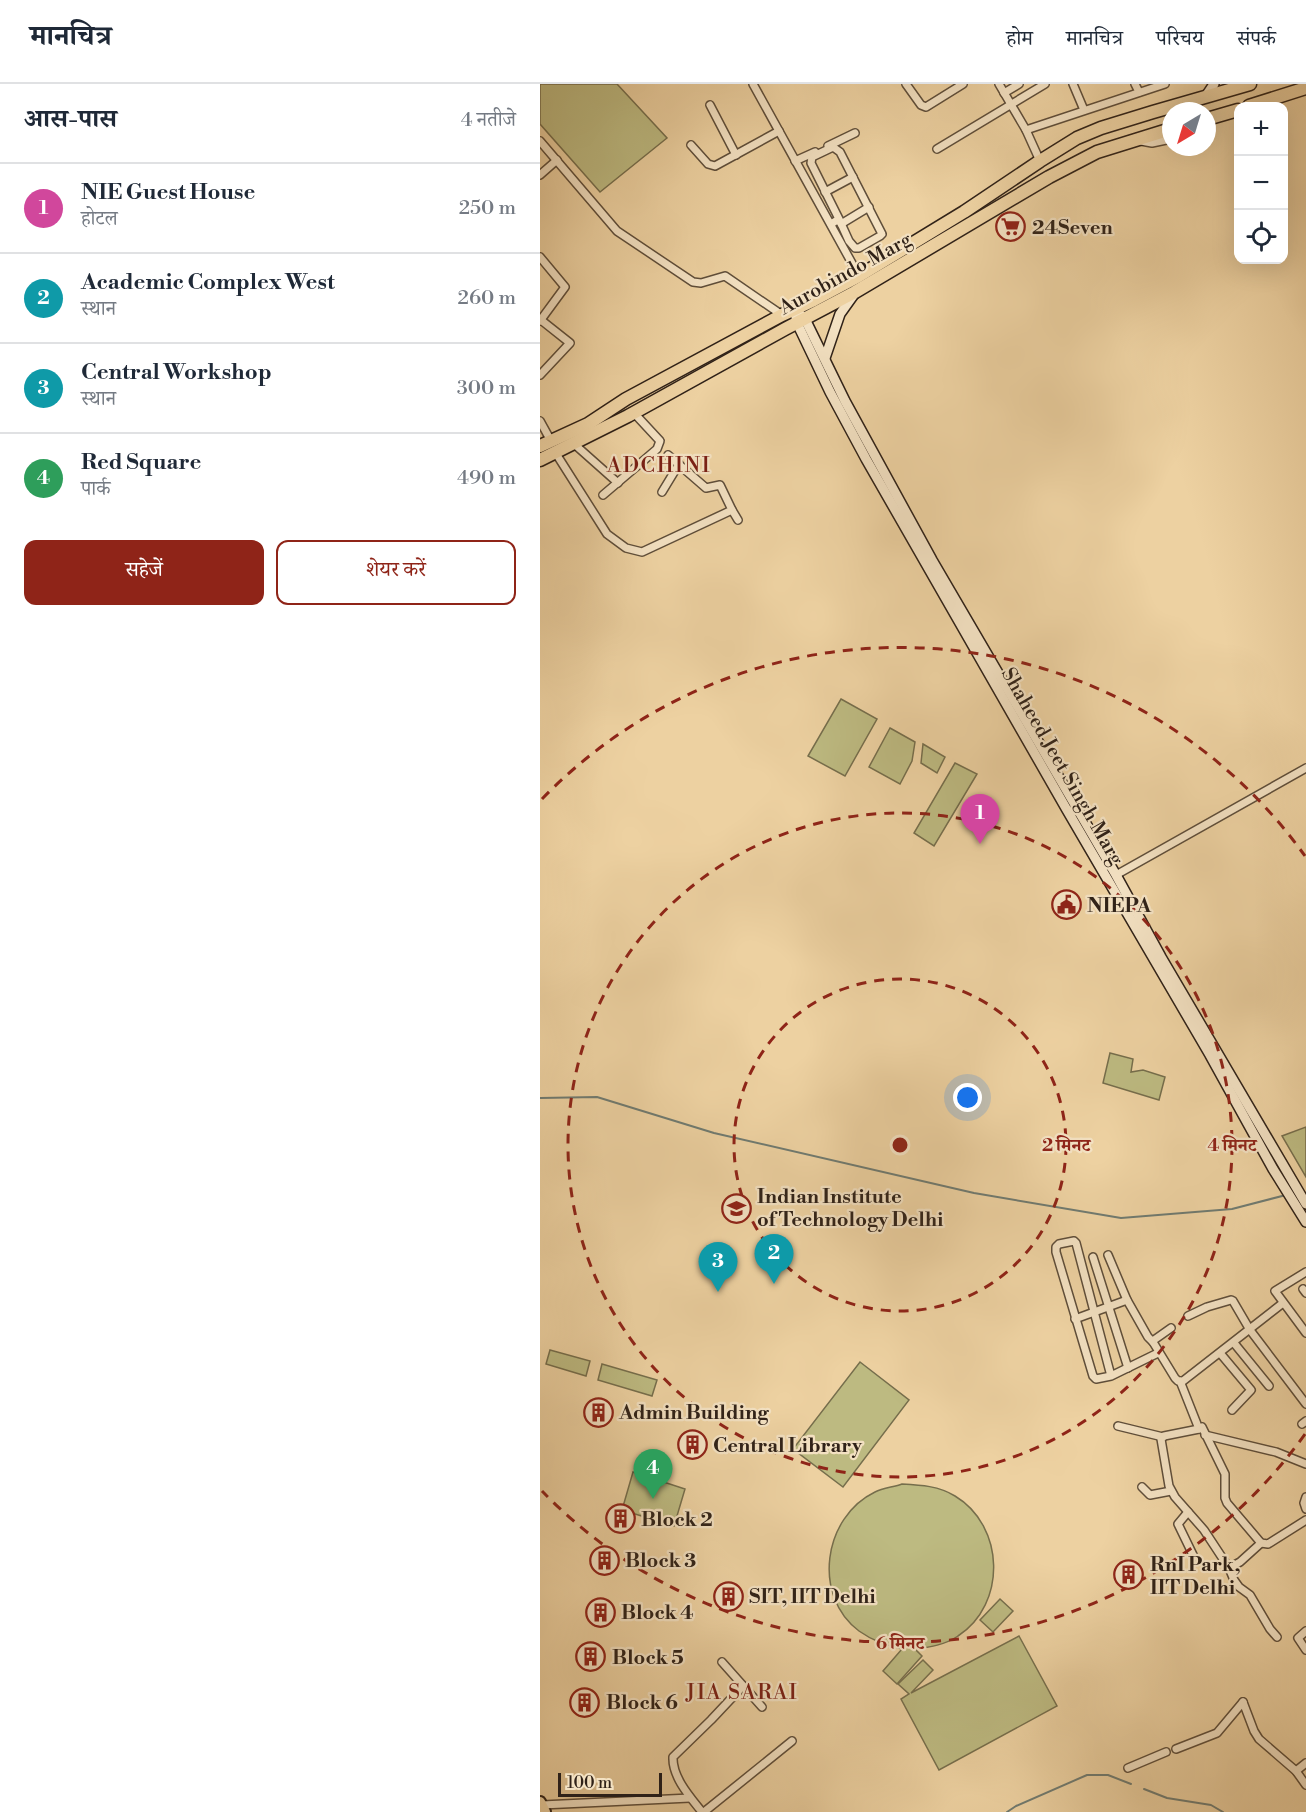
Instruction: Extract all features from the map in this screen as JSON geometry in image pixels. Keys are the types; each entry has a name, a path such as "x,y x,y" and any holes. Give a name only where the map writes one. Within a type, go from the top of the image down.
{"highway":[{"name":"Aurobindo Marg","path":"540,460 549,446 626,399 859,276 964,212 1077,138 1250,84"},
{"path":"1262,102 1306,88"},
{"path":"1216,116 1234,111"},
{"name":"Aurobindo Marg","path":"549,446 573,443 634,412 855,292 1058,172 1097,152 1162,132"}],"main road":[{"path":"1206,96 1214,84"},
{"path":"825,358 840,314 855,292"},
{"path":"795,308 801,321"},
{"name":"Shaheed Jeet Singh Marg","path":"801,321 825,358 880,467 1072,803 1112,878"},
{"name":"Shaheed Jeet Singh Marg","path":"801,321 830,392 866,459 1112,878 1161,957 1294,1193 1306,1222"},
{"name":"Shaheed Jeet Singh Marg","path":"1294,1193 1306,1204"}],"street":[{"path":"753,84 859,276"},
{"path":"906,84 921,105 926,107 960,85"},
{"path":"999,84 1026,130 1040,161"},
{"path":"1004,93 1018,84"},
{"path":"937,149 1045,84"},
{"path":"1073,84 1084,110"},
{"path":"1135,84 1139,92"},
{"path":"1026,130 1165,84"},
{"path":"710,105 736,155"},
{"path":"1216,120 1234,111"},
{"path":"691,145 711,166 715,166 779,131"},
{"path":"795,161 855,133"},
{"path":"1135,140 1152,143 1162,141"},
{"path":"540,141 617,231 693,282 698,284 725,276 782,315"},
{"path":"833,147 837,148 882,234 859,248 855,248 849,241 825,192 811,164 812,158 833,147"},
{"path":"540,175 557,160"},
{"path":"825,192 853,177"},
{"path":"831,224 840,222 869,207"},
{"path":"540,257 566,287 541,321 570,343 540,375"},
{"path":"603,495 657,449 660,441 634,412"},
{"path":"540,421 549,446 608,534 619,544 634,551 648,550 732,510"},
{"path":"573,443 618,483"},
{"path":"668,455 706,488 720,485 738,520"},
{"path":"662,492 678,464"},
{"path":"1112,878 1306,768"},
{"path":"1111,1376 1076,1243 1074,1241 1059,1244 1056,1252 1093,1376 1096,1379 1111,1376 1158,1353"},
{"path":"1108,1255 1127,1300 1148,1337 1175,1378 1180,1381 1199,1429"},
{"path":"1093,1257 1128,1368"},
{"path":"1306,1272 1275,1291 1306,1333"},
{"path":"1075,1319 1127,1300"},
{"path":"1188,1317 1207,1307 1231,1300 1236,1304 1250,1330 1306,1404"},
{"path":"1180,1381 1186,1379 1234,1343 1283,1303"},
{"path":"1153,1342 1171,1328"},
{"path":"1234,1343 1269,1386"},
{"path":"1220,1353 1251,1390 1232,1410"},
{"path":"1118,1426 1163,1437 1202,1427 1225,1474 1227,1503 1261,1544"},
{"path":"1205,1435 1276,1452 1306,1464"},
{"path":"1163,1437 1161,1440 1171,1491 1204,1530 1229,1568 1234,1580 1250,1595 1277,1637"},
{"path":"1142,1486 1150,1495 1171,1491"},
{"path":"1306,1497 1304,1503 1306,1509"},
{"path":"1188,1512 1178,1524 1194,1557"},
{"path":"1229,1568 1261,1544 1268,1544 1306,1520"},
{"path":"1306,1631 1298,1638 1306,1650"},
{"path":"722,1662 762,1707"},
{"path":"743,1686 673,1757 678,1777 690,1798 703,1812 792,1740"},
{"path":"1176,1749 1217,1733 1243,1702 1259,1739 1296,1771 1306,1785"},
{"path":"1128,1768 1166,1752"},
{"path":"1296,1771 1306,1763"},
{"path":"542,1806 690,1798"}],"shaded area":[{"path":"540,84 617,84 667,138 600,192 540,124"},
{"path":"841,699 877,719 845,776 808,756"},
{"path":"890,728 915,742 912,761 900,784 869,767"},
{"path":"923,744 945,757 937,773 921,763"},
{"path":"955,763 977,774 934,846 914,833"},
{"path":"1110,1053 1133,1059 1131,1072 1143,1070 1165,1077 1159,1100 1103,1083"},
{"path":"1306,1127 1306,1177 1282,1136"},
{"path":"550,1350 590,1361 586,1376 546,1364"},
{"path":"860,1362 909,1400 843,1487 793,1449"},
{"path":"602,1364 657,1380 652,1396 598,1380"},
{"path":"633,1472 685,1489 674,1526 622,1510"},
{"path":"902,1484 943,1490 971,1509 983,1526 991,1545 994,1565 992,1586 985,1605 974,1622 948,1642 915,1649 922,1656 897,1684 883,1671 902,1649 869,1637 859,1631 844,1616 834,1598 830,1578 830,1558 835,1538 844,1519 857,1504 881,1489"},
{"path":"1000,1599 1013,1611 993,1632 980,1620"},
{"path":"1019,1636 1057,1706 939,1770 901,1699 909,1694 898,1684 923,1660 933,1670 911,1693"}],"waterway":[{"path":"540,1098 597,1097 714,1133 974,1193 1121,1218 1232,1209 1286,1195"},
{"path":"1007,1812 1087,1775 1108,1775 1131,1784"},
{"path":"1144,1789 1167,1798 1211,1805 1223,1812"}],"place":[{"name":"24Seven","path":"1011,227"},
{"name":"NIE Guest House","path":"980,844"},
{"name":"NIEPA","path":"1066,905"},
{"name":"Indian Institute of Technology Delhi","path":"736,1208"},
{"name":"Academic Complex West","path":"774,1284"},
{"name":"Central Workshop","path":"718,1292"},
{"name":"Admin Building","path":"598,1412"},
{"name":"Central Library","path":"692,1445"},
{"name":"Red Square","path":"653,1499"},
{"name":"Block 2","path":"620,1519"},
{"name":"Block 3","path":"604,1560"},
{"name":"RnI Park, IIT Delhi","path":"1129,1575"},
{"name":"SIT, IIT Delhi","path":"728,1596"},
{"name":"Block 4","path":"600,1612"},
{"name":"Block 5","path":"591,1657"},
{"name":"Block 6","path":"585,1702"}],"district":[{"name":"ADCHINI","path":"659,465"},
{"name":"JIA SARAI","path":"742,1692"}]}
